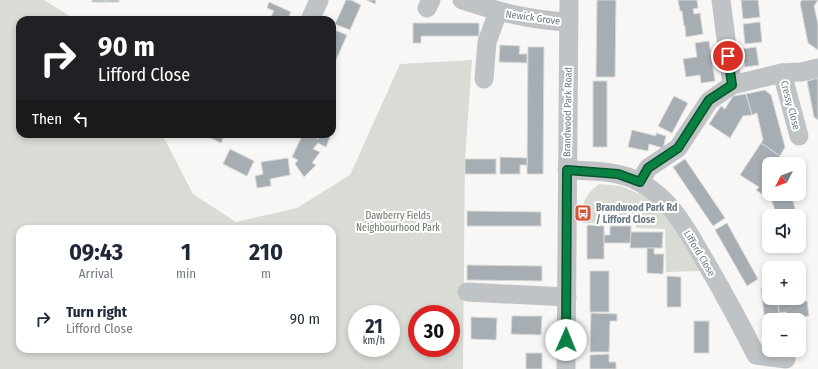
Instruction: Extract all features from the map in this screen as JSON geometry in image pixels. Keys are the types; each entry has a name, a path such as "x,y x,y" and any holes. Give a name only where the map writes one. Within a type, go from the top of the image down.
{"street":[{"path":"312,16 319,0"},
{"name":"Newick Grove","path":"462,0 498,12 544,21 568,22"},
{"name":"Brandwood Park Road","path":"566,369 569,0"},
{"path":"720,0 732,85"},
{"name":"Newick Grove","path":"484,79 487,42 498,12"},
{"path":"640,182 648,168 678,148 709,100 732,85 782,73 800,72 818,68"},
{"name":"Cressy Close","path":"782,73 799,136"},
{"name":"Lifford Close","path":"567,170 618,174 640,182 663,198 679,216 728,301 756,355 786,359"},
{"path":"467,292 567,297"}],"green space":[{"name":"Dawberry Fields Neighbourhood Park","path":"0,0 44,0 70,16 16,16 16,138 164,138 193,194 236,222 297,208 350,175 400,64 472,60 465,159 463,369 0,369"},
{"path":"599,184 621,186 651,199 671,217 701,271 666,272 665,229 636,228 635,224 582,223 584,201 589,193"}],"building":[{"path":"92,0 106,0 106,2 92,2"},
{"path":"106,0 119,0 119,2 106,2"},
{"path":"346,0 351,0 361,5 350,30 336,24"},
{"path":"366,0 376,0 375,4"},
{"path":"597,0 616,0 615,77 596,77"},
{"path":"678,0 697,0 698,8 693,9 694,14 700,13 703,34 686,37 682,11 680,11"},
{"path":"741,0 758,0 760,17 743,19"},
{"path":"802,0 818,0 814,6 818,24 818,50 808,43 800,3"},
{"path":"269,2 291,12 289,16 271,16 274,11 267,8"},
{"path":"760,22 762,42 745,44 743,24"},
{"path":"413,23 479,23 479,36 421,36 421,43 413,43"},
{"path":"336,31 347,35 336,60"},
{"path":"709,41 715,81 701,83 700,75 686,77 683,59 697,57 695,43"},
{"path":"500,45 520,46 519,54 527,54 527,63 499,62"},
{"path":"528,47 544,47 543,174 527,174"},
{"path":"756,47 759,65 745,67 742,49"},
{"path":"818,78 818,120 814,117 807,81"},
{"path":"593,81 607,81 607,147 593,147"},
{"path":"765,90 771,95 785,147 780,156 761,143 763,140 757,113 752,115 746,94"},
{"path":"746,94 752,115 743,116 730,138 709,124 721,106 725,109 733,96"},
{"path":"674,96 688,103 672,133 658,126"},
{"path":"632,130 656,136 656,133 666,136 663,148 649,144 648,151 628,147"},
{"path":"210,138 223,138 221,143"},
{"path":"301,138 330,138 326,147 318,143 313,149 320,152 312,163 316,165 304,177 295,164 298,160 292,157"},
{"path":"761,143 780,156 762,157 762,194 756,190 759,187 740,175"},
{"path":"230,149 254,161 247,176 223,164"},
{"path":"500,157 527,158 527,165 520,165 520,174 500,174"},
{"path":"288,158 290,175 270,179 271,186 257,188 255,176 263,174 261,162"},
{"path":"465,159 496,159 496,174 465,174"},
{"path":"685,159 725,218 713,226 673,167"},
{"path":"772,201 793,201 795,209 775,209"},
{"path":"467,211 541,212 541,226 467,226"},
{"path":"727,223 758,279 747,286 715,230"},
{"path":"587,225 604,226 604,259 587,259"},
{"path":"610,226 631,226 631,243 604,243 604,235 610,235"},
{"path":"631,232 663,232 662,248 630,248"},
{"path":"647,248 654,248 654,254 664,254 663,274 647,273"},
{"path":"467,265 542,266 542,281 467,280"},
{"path":"590,271 609,271 609,312 590,312"},
{"path":"667,276 681,277 681,307 667,307"},
{"path":"806,301 809,316 806,316 806,313 779,313 778,305 806,305"},
{"path":"763,305 778,305 779,313 764,313"},
{"path":"591,313 617,314 617,321 610,321 609,352 590,352"},
{"path":"512,316 542,316 541,335 511,334"},
{"path":"471,317 497,318 496,340 471,339"},
{"path":"694,321 709,321 709,353 694,353"},
{"path":"526,353 542,353 542,369 526,369"},
{"path":"609,354 609,362 616,362 616,369 590,369 590,355"}],"place":[{"name":"Brandwood Park Rd / Lifford Close","path":"583,213"}],"route":[{"path":"566,340 567,170 618,174 640,182 648,168 678,148 709,100 732,85 728,56"}]}
